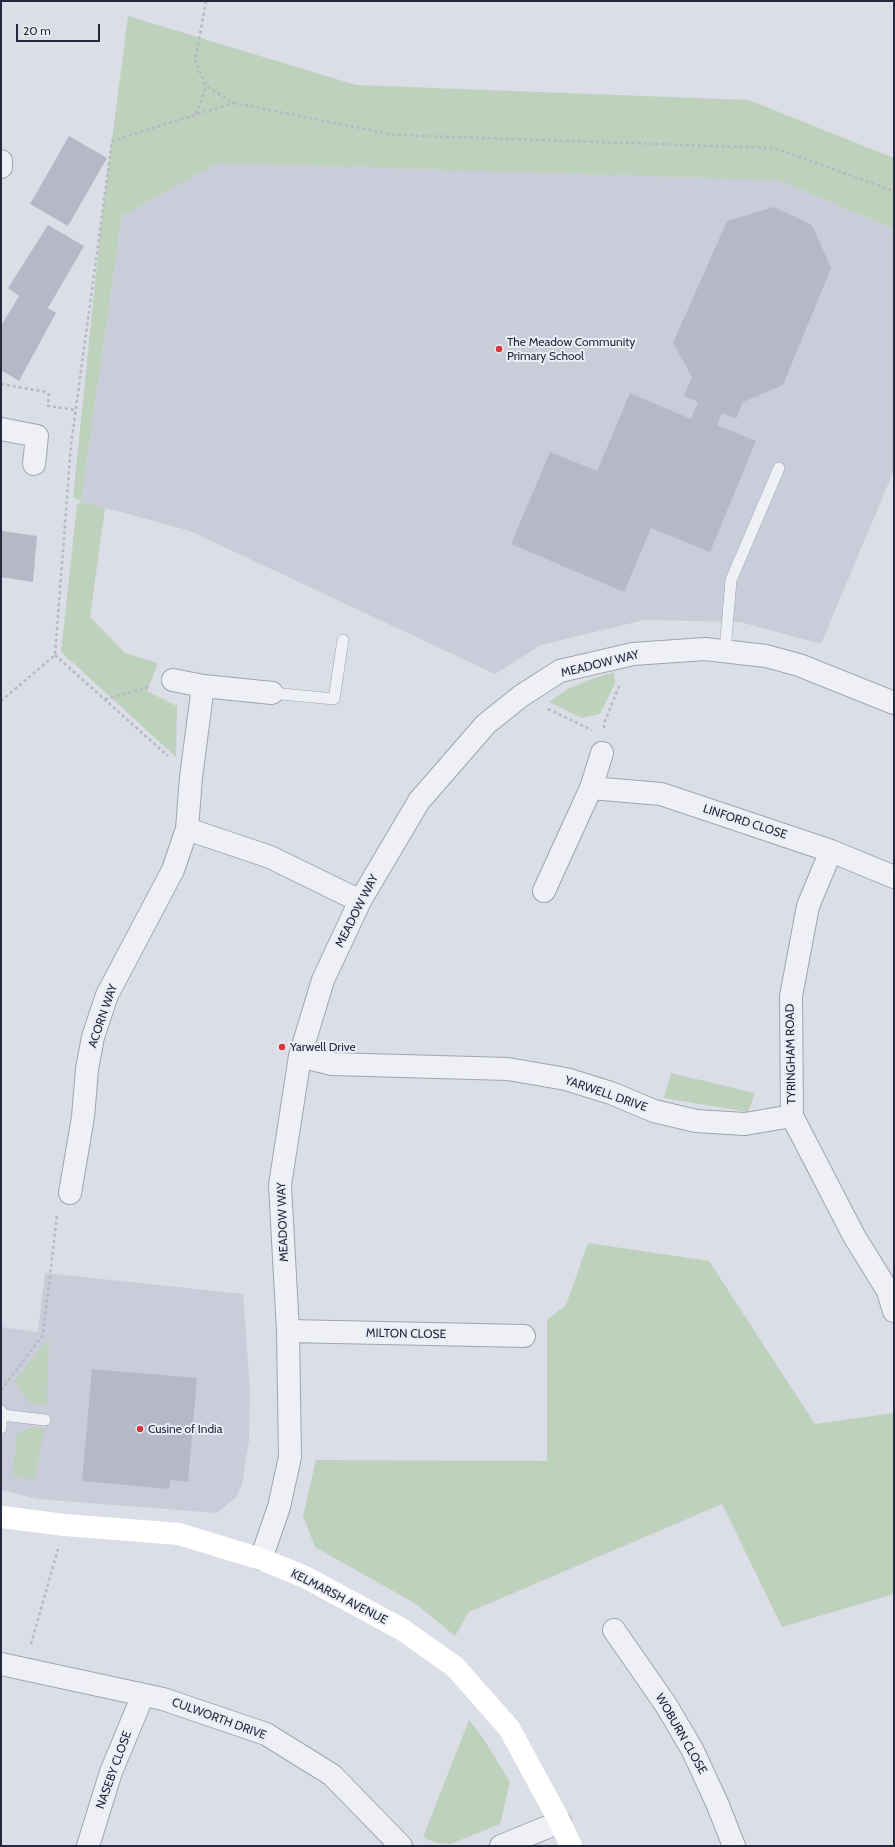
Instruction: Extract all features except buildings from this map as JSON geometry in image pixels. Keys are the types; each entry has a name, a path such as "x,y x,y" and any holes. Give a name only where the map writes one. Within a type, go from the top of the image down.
{"street":[{"path":"1,161 1,167"},
{"path":"1,429 37,436 34,464"},
{"name":"MEADOW WAY","path":"261,1559 279,1507 290,1457 288,1331 280,1185 300,1056 323,980 360,901 420,801 486,724 521,696 560,671 632,654 705,649 766,656 799,665 894,703"},
{"path":"173,680 203,686 272,693"},
{"name":"ACORN WAY","path":"70,1193 83,1117 87,1069 93,1037 107,995 173,870 187,829 191,776 203,686"},
{"path":"544,892 591,788 602,744"},
{"name":"LINFORD CLOSE","path":"591,788 661,794 831,851 894,877"},
{"path":"187,829 270,857 360,901"},
{"name":"TYRINGHAM ROAD","path":"831,851 808,906 791,996 792,1116 854,1236 888,1291 894,1311"},
{"name":"YARWELL DRIVE","path":"300,1056 332,1064 508,1069 566,1079 611,1094 654,1111 696,1121 744,1124 792,1116"},
{"name":"MILTON CLOSE","path":"288,1331 524,1336"},
{"name":"KELMARSH AVENUE","path":"1,1516 65,1525 180,1534 261,1559 305,1577 403,1630 455,1667 509,1728 560,1822 570,1846"},
{"name":"WOBURN CLOSE","path":"614,1630 666,1705 692,1749 717,1803 734,1846"},
{"name":"CULWORTH DRIVE","path":"1,1664 163,1699 266,1734 332,1775 400,1846"},
{"name":"NASEBY CLOSE","path":"88,1846 111,1772 143,1695"},
{"path":"502,1846 560,1822"}],"lane":[{"path":"725,651 731,580 778,468"},
{"path":"272,693 334,698 343,640"},
{"path":"1,1428 2,1413 45,1420"}],"path":[{"path":"206,1 195,61 206,86 234,103 395,135 774,148 894,191"},
{"path":"196,115 206,86"},
{"path":"1,702 55,655 71,445 112,141 234,103"},
{"path":"1,384 46,392 49,395 48,406 76,410"},
{"path":"521,696 602,744 605,721 632,654"},
{"path":"55,655 191,776"},
{"path":"105,699 173,680"},
{"path":"1,1390 43,1335 58,1205 70,1193"},
{"path":"24,1669 65,1525"}],"shaded area":[{"name":"The Meadow Community Primary School","path":"218,163 778,180 894,229 894,470 821,644 740,622 644,620 541,645 495,674 190,531 81,501 122,216"},
{"path":"45,1273 243,1294 250,1389 249,1440 242,1484 236,1497 217,1513 38,1499 1,1490 1,1327 38,1332"}],"green space":[{"path":"128,16 356,85 749,100 894,158 894,229 778,180 218,163 122,216 81,501 73,497 101,225"},
{"path":"81,501 105,508 90,617 125,653 158,663 147,691 177,706 176,757 61,652 77,505"},
{"path":"614,672 615,683 600,714 582,718 549,702 566,690 588,680"},
{"path":"671,1073 755,1093 748,1112 664,1098"},
{"path":"588,1243 709,1261 815,1424 894,1413 894,1594 782,1627 722,1504 469,1612 455,1636 416,1604 315,1547 303,1516 316,1460 547,1461 547,1320 566,1305"},
{"path":"49,1339 47,1404 30,1404 14,1381"},
{"path":"32,1427 44,1428 35,1481 12,1475 17,1434"},
{"path":"469,1720 483,1738 510,1782 500,1824 451,1844 436,1843 423,1837"}],"place":[{"name":"The Meadow Community Primary School","path":"499,349"},
{"name":"Yarwell Drive","path":"282,1047"},
{"name":"Cusine of India","path":"140,1429"}]}
